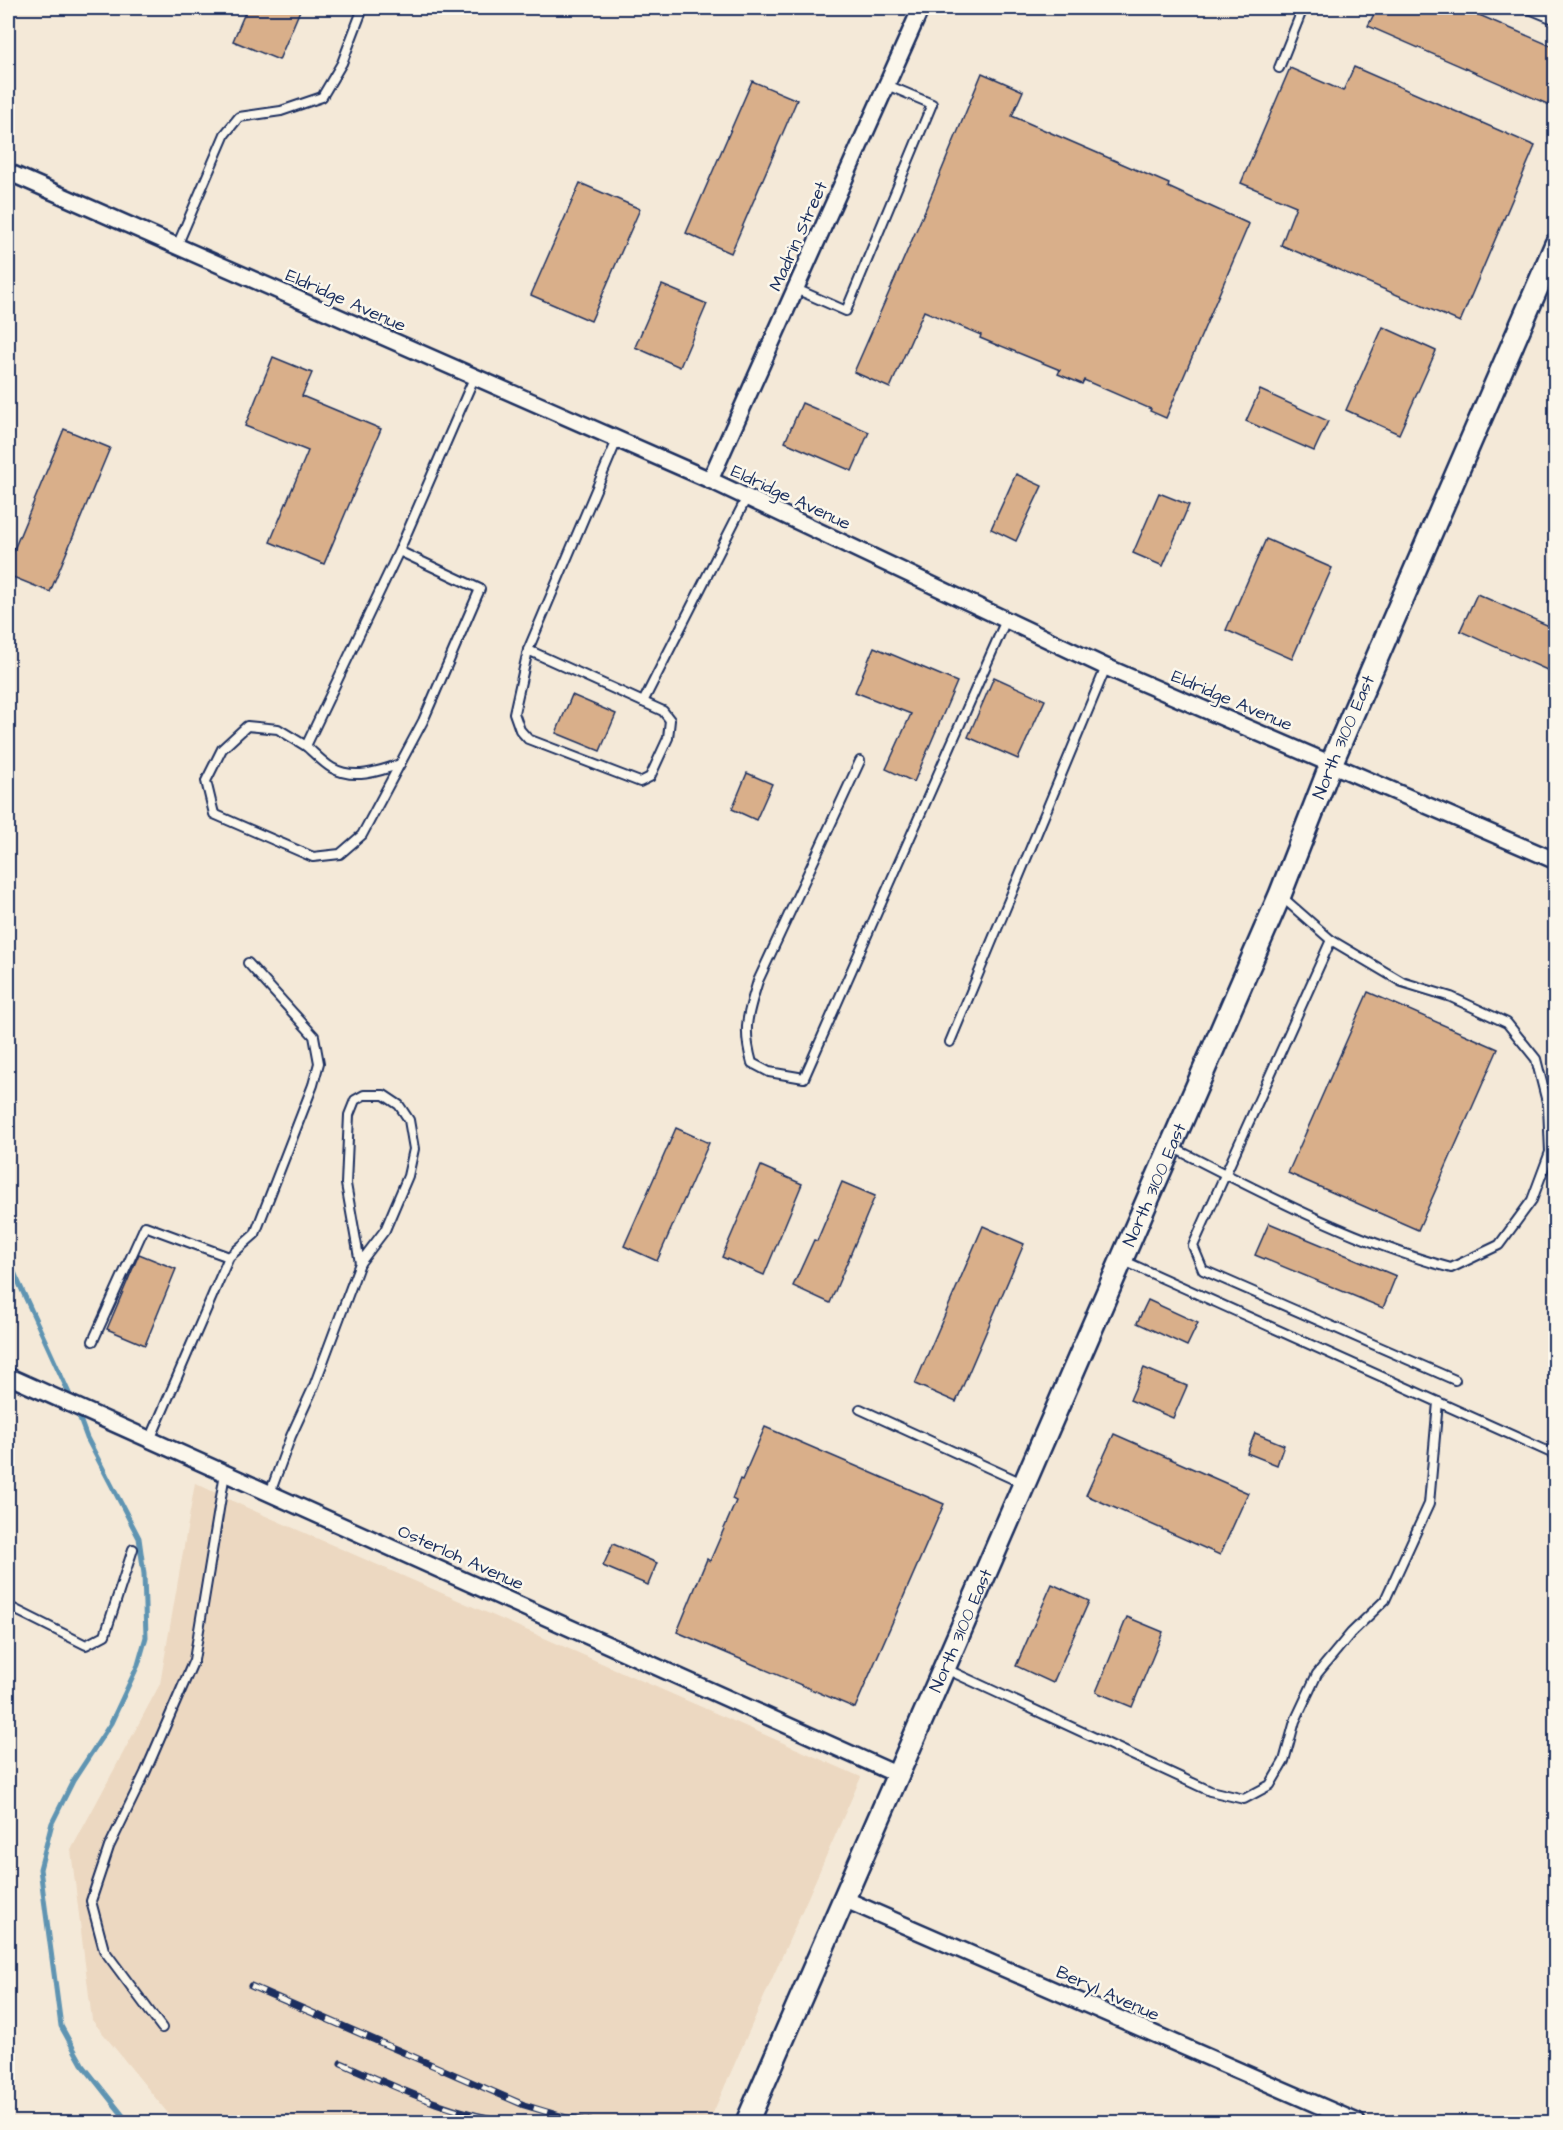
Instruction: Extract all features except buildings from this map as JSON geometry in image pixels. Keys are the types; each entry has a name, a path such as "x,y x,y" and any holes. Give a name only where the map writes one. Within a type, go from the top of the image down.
{"main road":[{"name":"North 3100 East","path":"747,2122 1280,895 1331,765 1556,244"}],"street":[{"name":"Madrin Street","path":"710,480 921,8"},
{"name":"Eldridge Avenue","path":"8,172 176,248 710,480 1106,667 1556,861"},
{"name":"Osterloh Avenue","path":"8,1376 898,1774"},
{"name":"Beryl Avenue","path":"844,1899 1357,2122"}],"lane":[{"path":"176,248 225,134 239,117 280,111 322,97 342,63 363,8"},
{"path":"1279,68 1303,8"},
{"path":"1527,8 1556,20"},
{"path":"796,289 846,311 932,104 887,85"},
{"path":"306,746 399,551 474,378"},
{"path":"528,651 663,711 670,720 668,738 650,777 640,782 528,739 520,730 514,713 528,651 617,440"},
{"path":"643,702 747,497"},
{"path":"399,551 480,589 423,721 400,764 362,835 340,854 313,857 214,814 206,781 222,748 247,726 278,729 306,746 332,768 355,775 380,771 400,764"},
{"path":"860,761 758,981 747,1017 746,1042 752,1063 769,1072 804,1078 1006,620"},
{"path":"950,1041 1106,667"},
{"path":"1171,1147 1332,1225 1411,1257 1451,1268 1499,1245 1532,1200 1550,1152 1548,1106 1536,1059 1508,1023 1451,997 1402,982 1332,939 1280,895"},
{"path":"1332,939 1193,1246 1203,1270 1455,1380"},
{"path":"150,1440 229,1257 255,1234 313,1085 319,1063 314,1036 248,963"},
{"path":"270,1493 291,1436 314,1386 360,1263 385,1230 408,1176 414,1149 409,1120 399,1105 384,1095 364,1095 355,1100 349,1116 346,1184 360,1263"},
{"path":"93,1341 145,1227 229,1257"},
{"path":"1121,1260 1556,1455"},
{"path":"944,1669 1210,1791 1244,1799 1270,1785 1284,1761 1295,1721 1317,1674 1351,1634 1385,1600 1429,1504 1438,1402"},
{"path":"860,1409 1024,1484"},
{"path":"162,2028 104,1950 91,1901 109,1847 145,1773 194,1660 225,1473"},
{"path":"8,1606 86,1645 105,1635 133,1549"}],"shaded area":[{"path":"195,1483 861,1777 709,2122 175,2122 92,2020 71,1850 160,1684"}],"waterway":[{"path":"8,1259 73,1402"},
{"path":"77,1411 87,1438 139,1538 144,1574 146,1637 138,1665 111,1723 73,1781 52,1823 40,1869 61,2026 82,2064 128,2122"}],"railway":[{"path":"251,1986 524,2105 567,2118 593,2122"},
{"path":"341,2063 446,2107 512,2122"}]}
